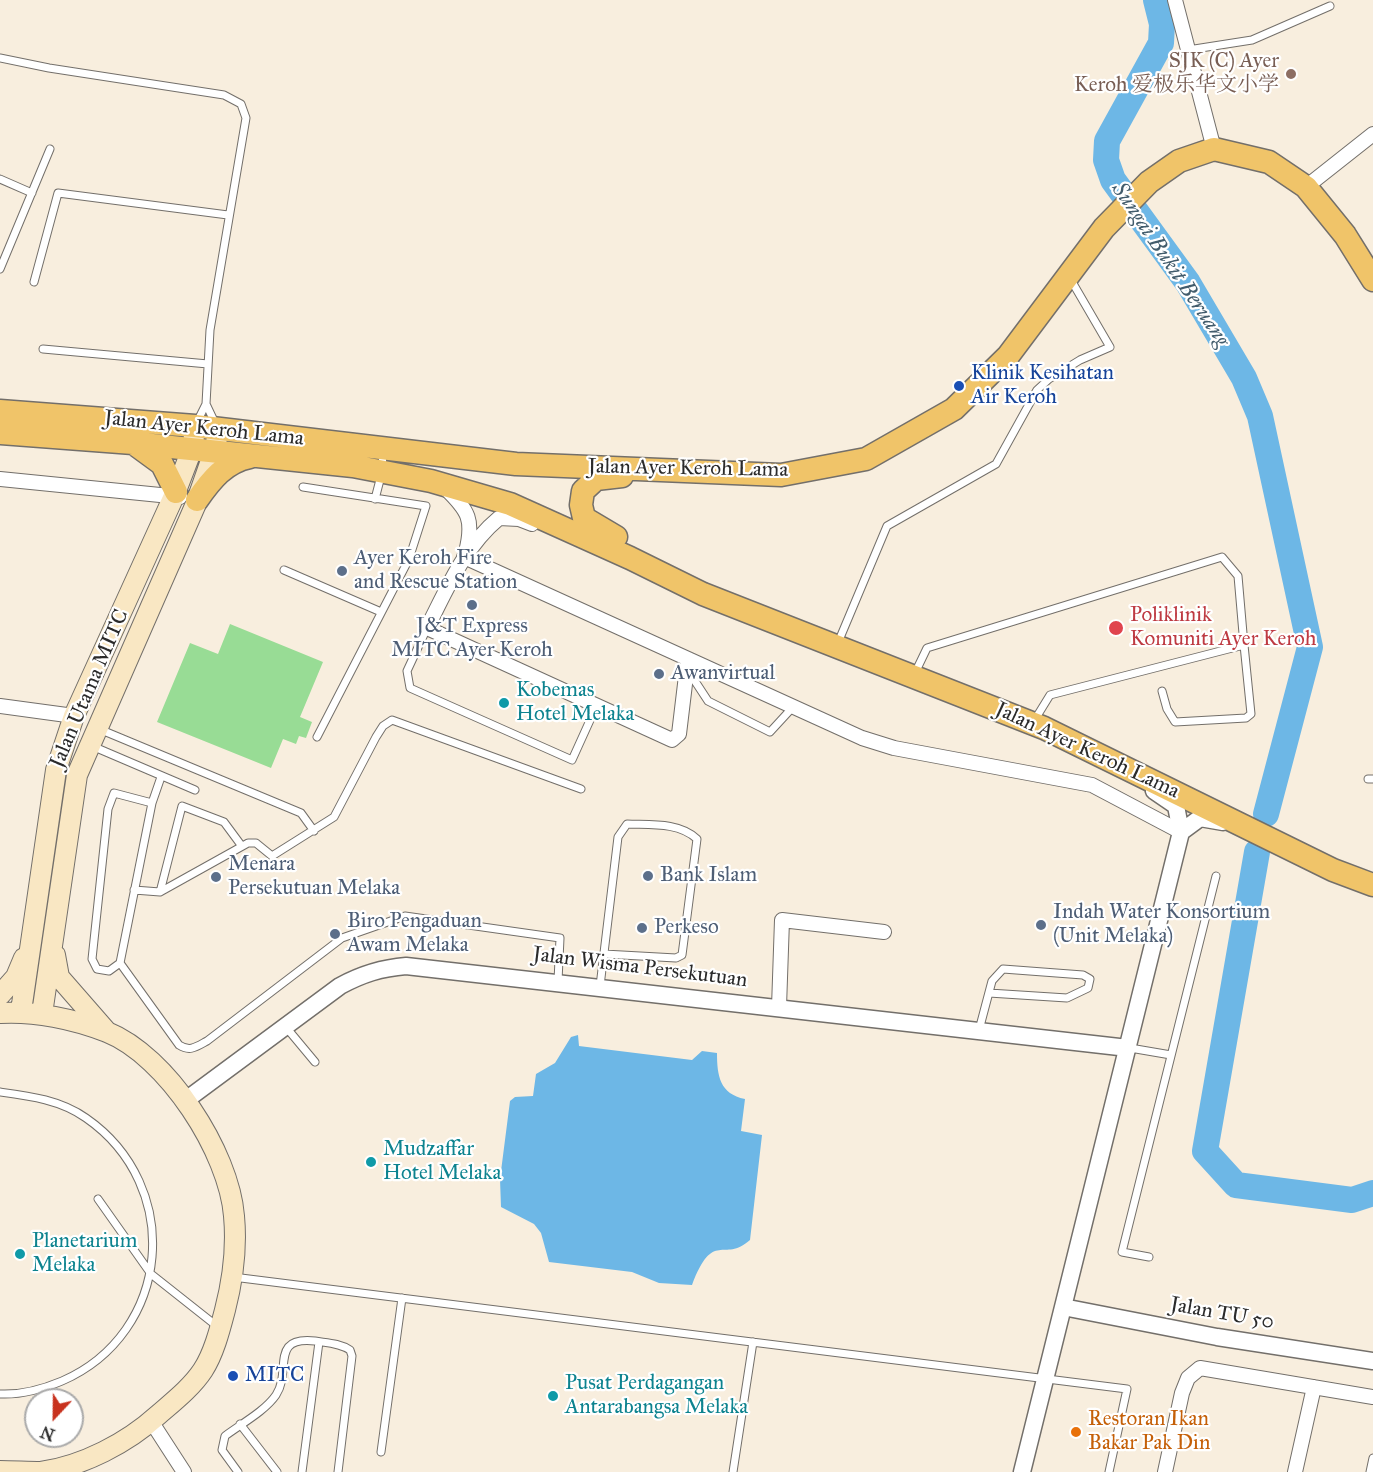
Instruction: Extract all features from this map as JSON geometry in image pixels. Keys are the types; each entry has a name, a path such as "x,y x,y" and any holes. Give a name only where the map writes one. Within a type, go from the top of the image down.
{"main road":[{"name":"Jalan Ayer Keroh Lama","path":"0,411 195,426 516,464 781,475 866,459 954,409 1008,356 1104,228 1149,182 1179,161 1214,149"},
{"path":"1214,149 1269,162 1306,187 1345,235 1373,280"},
{"path":"21,1011 56,770 74,716 182,496 195,426"},
{"name":"Jalan Utama MITC","path":"42,1014 77,775 182,496 214,452 218,429"},
{"name":"Jalan Ayer Keroh Lama","path":"0,433 192,449 382,472 441,484 510,504 703,594 1039,725 1333,870 1373,885"},
{"path":"133,443 162,464 182,496"},
{"path":"182,496 234,462 255,456"},
{"path":"746,474 615,476 596,479 583,491 581,505 584,518 599,529 684,570 812,638"},
{"path":"0,994 16,977 33,937"},
{"path":"52,943 59,977 107,1032"},
{"path":"0,1013 21,1011 42,1014 107,1032 130,1044 152,1063 186,1100 218,1154 234,1214 233,1277 220,1328 203,1370 151,1421 94,1456 41,1472 0,1471"}],"street":[{"path":"1174,0 1214,149"},
{"path":"1306,187 1373,134"},
{"path":"0,479 182,496"},
{"path":"441,484 461,504 469,517 471,530 464,557"},
{"path":"688,664 680,734 672,740 427,628 464,557 499,518 519,519 703,594"},
{"path":"464,557 688,664 794,707 862,738 894,748 1101,788 1181,832"},
{"path":"0,706 74,716"},
{"path":"1022,1472 1181,832 1180,813 1176,806 1039,725"},
{"path":"1181,832 1200,818 1220,821 1333,870"},
{"path":"779,1007 782,920 884,932"},
{"name":"Jalan Wisma Persekutuan","path":"186,1100 339,986 359,975 382,968 406,966 558,981 1128,1048"},
{"name":"Jalan TU 50","path":"1063,1307 1217,1337 1373,1361"},
{"path":"1165,1472 1182,1393 1188,1378 1200,1368 1373,1397"},
{"path":"1295,1472 1314,1387"},
{"path":"151,1421 184,1472"}],"lane":[{"path":"1187,50 1252,40 1330,6"},
{"path":"0,58 49,68 224,95 241,104 246,118 210,330 206,404 195,426"},
{"path":"0,269 50,149"},
{"path":"0,179 32,193"},
{"path":"34,282 58,193 228,215"},
{"path":"836,647 887,526 996,464 1037,390 1049,379 1080,360 1110,347 1068,276"},
{"path":"43,349 208,364"},
{"path":"206,404 218,429"},
{"path":"375,499 382,472 383,447"},
{"path":"303,487 426,506 409,559 316,737"},
{"path":"914,675 927,648 1222,557 1238,576 1251,714 1246,718 1175,722 1167,709 1162,691"},
{"path":"284,570 381,612"},
{"path":"427,628 407,671 410,688 572,760 596,707"},
{"path":"1039,725 1050,695 1244,645"},
{"path":"688,664 708,701 770,732 794,707"},
{"path":"134,890 160,892 241,845 256,843 272,856 314,831 334,817 376,737 383,726 392,720 581,789"},
{"path":"93,736 161,777 195,790"},
{"path":"93,736 301,813 314,831"},
{"path":"152,803 114,793 108,809 92,959 97,969 110,971 120,963 152,803 161,777"},
{"path":"160,892 182,806 224,822 241,845"},
{"path":"600,986 618,837 621,829 627,824 675,827 689,832 697,839 682,955 676,958 604,954"},
{"path":"1149,1257 1122,1252 1216,876"},
{"path":"120,963 179,1044 186,1049 193,1049 207,1041 342,938 405,916 560,938 558,981"},
{"path":"979,1030 989,993 995,975 1003,969 1083,975 1090,979 1088,988 1067,998 989,993"},
{"path":"285,1026 315,1062"},
{"path":"1128,1048 1171,1055"},
{"path":"0,1092 45,1098 86,1117 119,1147 143,1186 154,1230 151,1274 137,1313 114,1347 82,1372 44,1389 0,1394"},
{"path":"98,1199 151,1274 220,1328"},
{"path":"233,1277 1127,1389 1109,1472"},
{"path":"381,1452 402,1298"},
{"path":"238,1472 222,1450 225,1436 276,1394 289,1346 299,1340 344,1346 350,1350 352,1356 338,1472"},
{"path":"302,1472 319,1342"},
{"path":"733,1472 753,1342"},
{"path":"240,1424 277,1472"},
{"path":"1370,1472 1373,1458"}],"green space":[{"path":"230,624 323,662 300,717 312,722 306,738 299,736 296,744 283,739 271,768 157,722 190,643 218,654"}],"water":[{"path":"578,1035 579,1046 692,1060 702,1051 717,1053 719,1076 725,1088 737,1097 745,1099 741,1131 762,1135 750,1240 733,1249 713,1252 700,1268 692,1285 659,1283 632,1272 549,1262 541,1233 534,1224 501,1207 500,1179 510,1101 515,1097 533,1096 536,1074 555,1063 571,1037"}],"waterway":[{"name":"Sungai Bukit Beruang","path":"1156,0 1162,24 1161,43 1107,141 1106,160 1113,180 1188,283 1244,378 1260,416 1310,647 1266,814"},
{"path":"1257,852 1205,1151 1236,1185 1352,1200 1373,1193"}],"place":[{"name":"SJK (C) Ayer Keroh 爱极乐华文小学","path":"1291,74"},
{"name":"Klinik Kesihatan Air Keroh","path":"959,386"},
{"name":"Ayer Keroh Fire and Rescue Station","path":"342,571"},
{"name":"J&T Express MITC Ayer Keroh","path":"472,605"},
{"name":"Poliklinik Komuniti Ayer Keroh","path":"1116,628"},
{"name":"Awanvirtual","path":"659,674"},
{"name":"Kobemas Hotel Melaka","path":"504,703"},
{"name":"Bank Islam","path":"648,876"},
{"name":"Menara Persekutuan Melaka","path":"216,877"},
{"name":"Indah Water Konsortium (Unit Melaka)","path":"1041,925"},
{"name":"Perkeso","path":"642,928"},
{"name":"Biro Pengaduan Awam Melaka","path":"335,934"},
{"name":"Mudzaffar Hotel Melaka","path":"371,1162"},
{"name":"Planetarium Melaka","path":"20,1254"},
{"name":"MITC","path":"233,1376"},
{"name":"Pusat Perdagangan Antarabangsa Melaka","path":"553,1396"},
{"name":"Restoran Ikan Bakar Pak Din","path":"1076,1432"}]}
